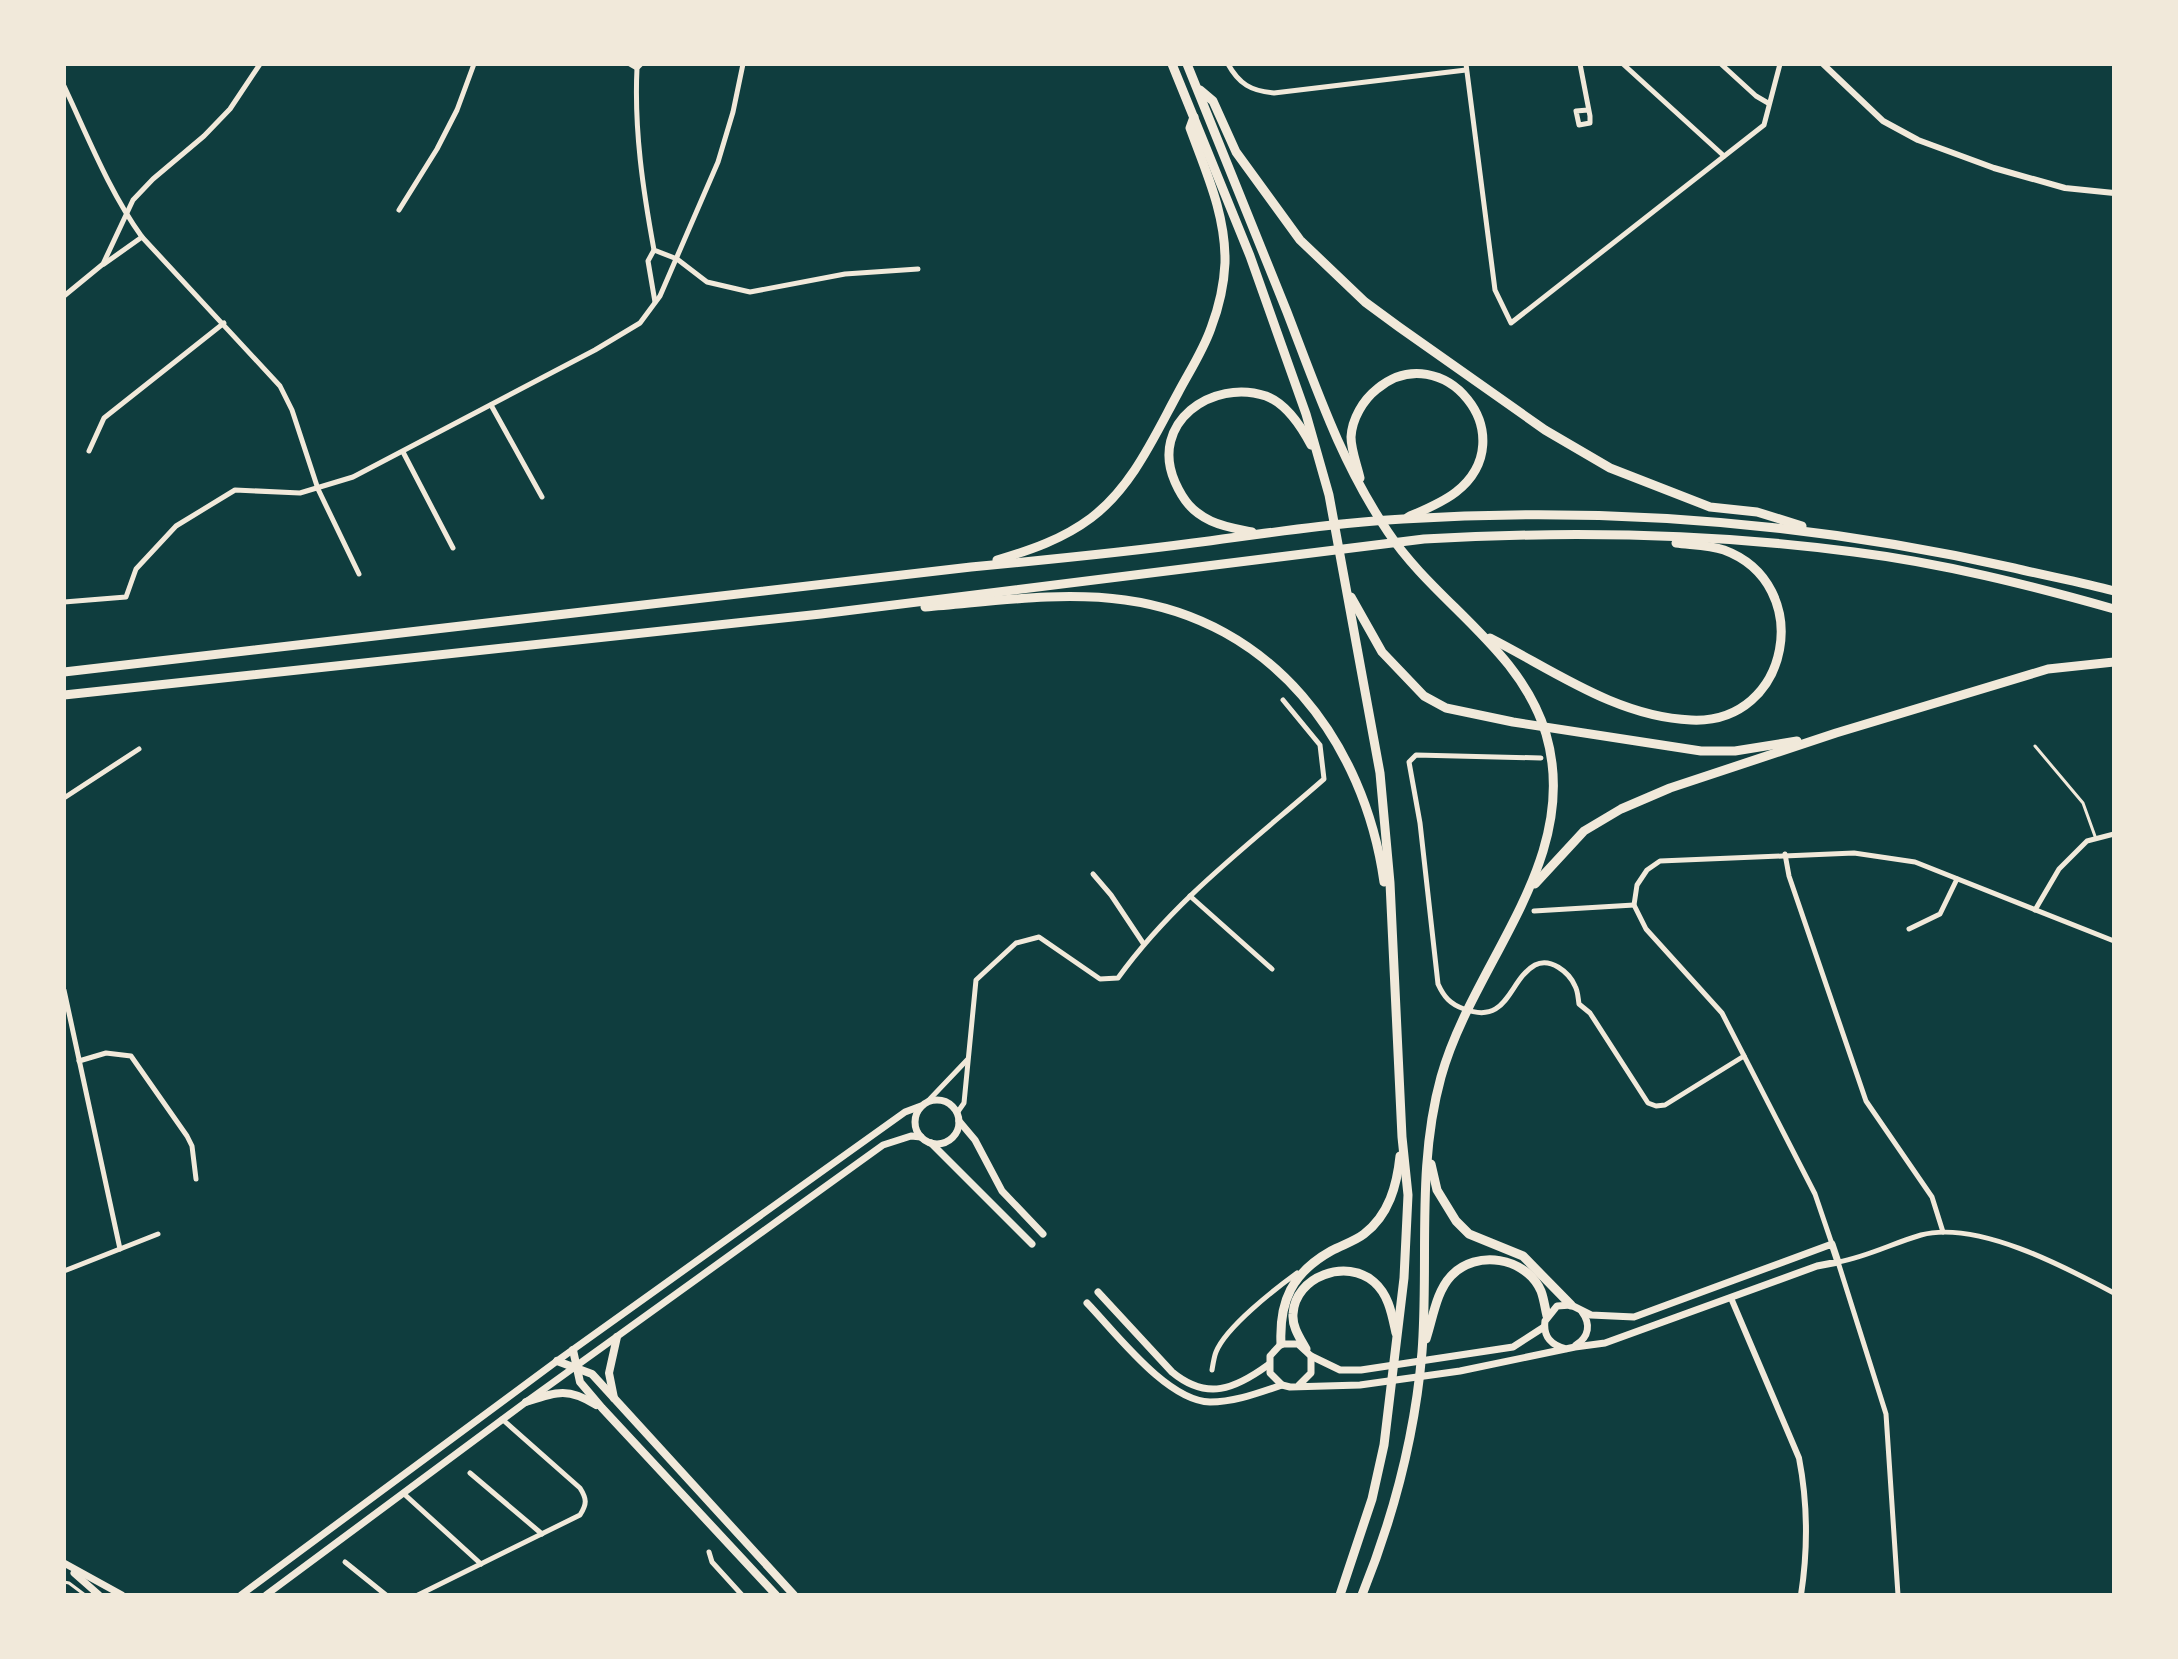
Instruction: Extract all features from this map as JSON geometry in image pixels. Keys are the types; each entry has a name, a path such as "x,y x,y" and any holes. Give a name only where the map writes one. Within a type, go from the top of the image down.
{"highway":[{"path":"1172,64 1250,256 1296,385 1329,495 1380,773 1390,883 1402,1137 1408,1195 1398,1341 1384,1445 1372,1499 1340,1595"},
{"path":"1187,64 1346,463 1387,531 1410,561 1484,636 1513,671 1532,700 1551,754 1555,789 1552,815 1532,887 1455,1033 1429,1125 1422,1350 1415,1418 1395,1495 1362,1595"},
{"path":"1196,88 1213,101 1236,152 1300,240 1365,302 1459,370 1545,430 1610,468 1710,507 1757,512 1828,534"},
{"path":"971,567 1041,546 1064,535 1093,516 1116,494 1132,473 1205,342 1223,287 1225,243 1219,207 1190,128 1194,117"},
{"path":"1360,482 1351,434 1355,419 1370,395 1385,383 1405,375 1420,374 1436,376 1461,392 1471,402 1482,426 1483,448 1474,472 1458,491 1446,499 1402,519"},
{"path":"1268,532 1212,522 1192,510 1182,498 1168,460 1174,431 1181,420 1200,402 1213,396 1245,393 1268,397 1299,424 1319,461"},
{"path":"64,672 1402,519 1507,516 1698,520 1828,534 1948,553 2114,591"},
{"path":"1484,636 1552,673 1624,706 1663,716 1692,720 1717,718 1748,703 1763,690 1775,670 1781,645 1781,620 1772,589 1756,571 1723,549 1605,533"},
{"path":"64,695 821,614 1424,539 1500,535 1605,533 1855,552 1987,577 2114,609"},
{"path":"1346,587 1382,652 1424,696 1446,708 1513,722 1701,751 1735,751 1836,733"},
{"path":"821,614 1094,597 1149,604 1192,618 1230,636 1267,661 1292,684 1328,726 1339,745 1363,797 1380,855 1390,925"},
{"path":"1532,887 1584,831 1621,809 1670,788 1836,733 2048,669 2114,662"},
{"path":"1281,1344 1283,1309 1291,1289 1308,1266 1365,1233 1387,1209 1397,1182 1402,1137"},
{"path":"1428,1148 1437,1190 1456,1221 1469,1234 1523,1256 1571,1305"},
{"path":"1422,1350 1445,1284 1464,1265 1482,1259 1515,1265 1530,1277 1540,1290 1547,1316"},
{"path":"1308,1352 1295,1329 1295,1304 1303,1289 1316,1278 1345,1270 1374,1281 1385,1294 1398,1341"}],"main road":[{"path":"241,1595 557,1361 905,1112 924,1103 940,1100 952,1106 975,1140 1002,1191 1043,1234"},
{"path":"921,1137 914,1122 924,1103"},
{"path":"931,1143 945,1142 952,1137 958,1117"},
{"path":"266,1595 502,1419 883,1145 911,1136 931,1143 1032,1244"},
{"path":"1087,1303 1159,1378 1183,1396 1209,1402 1251,1396 1282,1385 1336,1387 1460,1371 1605,1343 1817,1266 1838,1262 1832,1244 1634,1317 1591,1315 1571,1305 1557,1306 1547,1316 1544,1327 1550,1342 1570,1348"},
{"path":"1098,1292 1172,1372 1198,1387 1227,1388 1268,1365"},
{"path":"1570,1348 1585,1337 1588,1330 1586,1317 1581,1311"},
{"path":"1282,1385 1270,1373 1268,1365 1270,1356 1281,1344 1298,1344 1340,1370 1361,1370 1513,1347 1544,1327"},
{"path":"614,1399 609,1371 617,1337"},
{"path":"573,1350 580,1382 776,1595"},
{"path":"1299,1385 1311,1373 1308,1352"},
{"path":"557,1361 592,1374 794,1595"},
{"path":"526,1402 554,1392 572,1392 602,1408"},
{"path":"64,1563 99,1595"},
{"path":"64,1563 122,1595"}],"street":[{"path":"103,264 133,200 230,109 260,64"},
{"path":"399,210 437,149 457,110 474,64"},
{"path":"630,64 639,66 637,125 654,250 648,261 655,302"},
{"path":"64,602 126,597 136,569 176,526 235,490 300,493 353,477 640,323 655,302 677,259 718,162 743,64"},
{"path":"1228,64 1238,81 1255,91 1274,93 1466,67 1495,290 1511,323 1764,125 1780,64"},
{"path":"1580,64 1588,110"},
{"path":"1623,64 1724,156"},
{"path":"1721,64 1768,103"},
{"path":"1823,64 1883,121 1918,140 1994,168 2065,188 2114,193"},
{"path":"64,86 114,195 142,237 280,386 292,410 318,489 359,574"},
{"path":"64,296 142,237"},
{"path":"654,250 677,259 707,282 750,292 845,274 918,269"},
{"path":"89,451 104,418 224,323"},
{"path":"491,405 542,497"},
{"path":"403,452 453,548"},
{"path":"958,1117 964,1103 976,980 1016,943 1039,937 1100,979 1118,978 1143,943 1190,896 1324,779 1320,745 1283,700"},
{"path":"64,798 139,749"},
{"path":"1541,758 1416,755 1409,762 1420,823 1438,984 1444,996 1454,1005 1472,1012 1498,1008 1508,1000 1528,971 1543,963 1559,967 1575,985 1579,1004 1590,1013 1648,1103 1656,1106 1665,1105 1744,1056"},
{"path":"2035,910 2059,869 2087,841 2114,834"},
{"path":"1832,1244 1815,1194 1722,1013 1646,929 1634,905 1637,885 1647,870 1660,861 1785,854 1869,855 1915,862 2114,941"},
{"path":"1785,854 1789,876 1866,1101 1932,1197 1943,1232"},
{"path":"1093,874 1143,943"},
{"path":"1909,929 1940,914 1957,879"},
{"path":"1190,896 1272,969"},
{"path":"1534,911 1634,905"},
{"path":"64,990 120,1249"},
{"path":"79,1061 106,1053 131,1056 187,1136 192,1146 196,1179"},
{"path":"924,1103 968,1059"},
{"path":"1898,1595 1886,1414 1838,1262 1922,1235 1943,1232 1975,1236 2052,1261 2114,1293"},
{"path":"64,1271 158,1234"},
{"path":"1212,1370 1215,1353 1225,1338 1276,1288 1308,1266"},
{"path":"1725,1284 1799,1458 1804,1481 1807,1554 1801,1595"},
{"path":"418,1595 580,1515 585,1506 586,1498 580,1488 502,1419"},
{"path":"470,1473 542,1534"},
{"path":"403,1493 481,1564"},
{"path":"709,1552 712,1562 742,1595"},
{"path":"345,1562 386,1595"}],"lane":[{"path":"2035,746 2083,803 2096,839"},
{"path":"64,1582 85,1595"}]}
